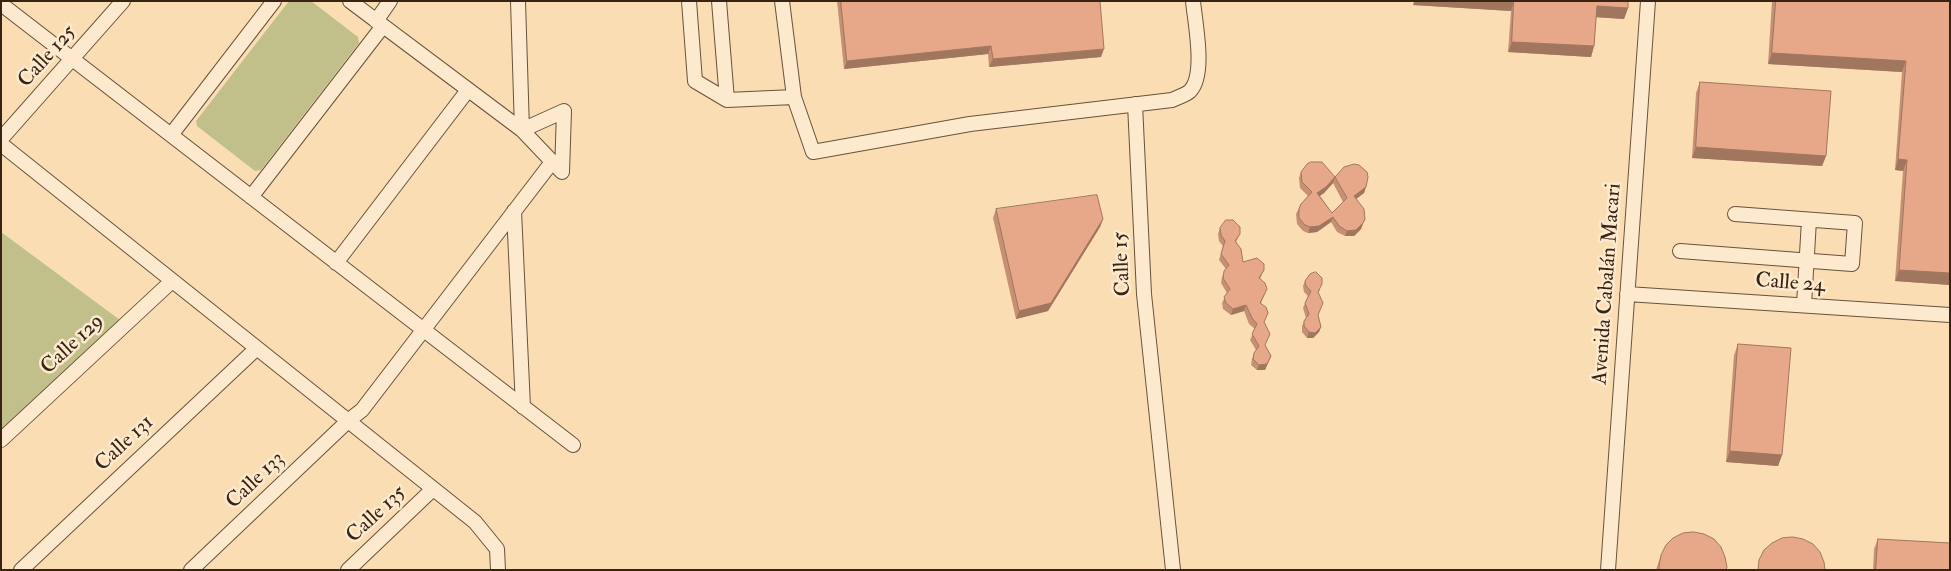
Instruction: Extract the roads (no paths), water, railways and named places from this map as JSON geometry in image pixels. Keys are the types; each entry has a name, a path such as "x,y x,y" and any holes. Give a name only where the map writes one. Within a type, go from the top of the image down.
{"street":[{"name":"Calle 125","path":"1,139 73,60 123,1"},
{"path":"171,135 274,1"},
{"path":"350,1 522,130 562,172 564,111 522,130"},
{"path":"251,197 379,23 390,1"},
{"path":"518,1 522,130"},
{"path":"688,1 695,81 727,100 794,97"},
{"path":"718,1 727,100"},
{"path":"782,1 794,97 813,152 970,124 1172,100 1189,92 1197,81 1198,63 1193,1"},
{"name":"Avenida Cabalán Macari","path":"1608,570 1648,1"},
{"path":"1,4 573,445"},
{"path":"336,263 468,90"},
{"name":"Calle 15","path":"1135,104 1144,294 1173,570"},
{"path":"1,144 475,522 497,548 498,570"},
{"name":"Calle 133","path":"191,570 348,421 362,410 422,329 552,162"},
{"path":"514,211 523,407"},
{"path":"1680,251 1852,264 1855,223 1735,214"},
{"path":"1804,305 1809,220"},
{"name":"Calle 129","path":"1,440 172,280"},
{"name":"Calle 24","path":"1628,294 1950,315"},
{"name":"Calle 131","path":"21,570 257,348"},
{"name":"Calle 135","path":"348,570 433,489"}]}
